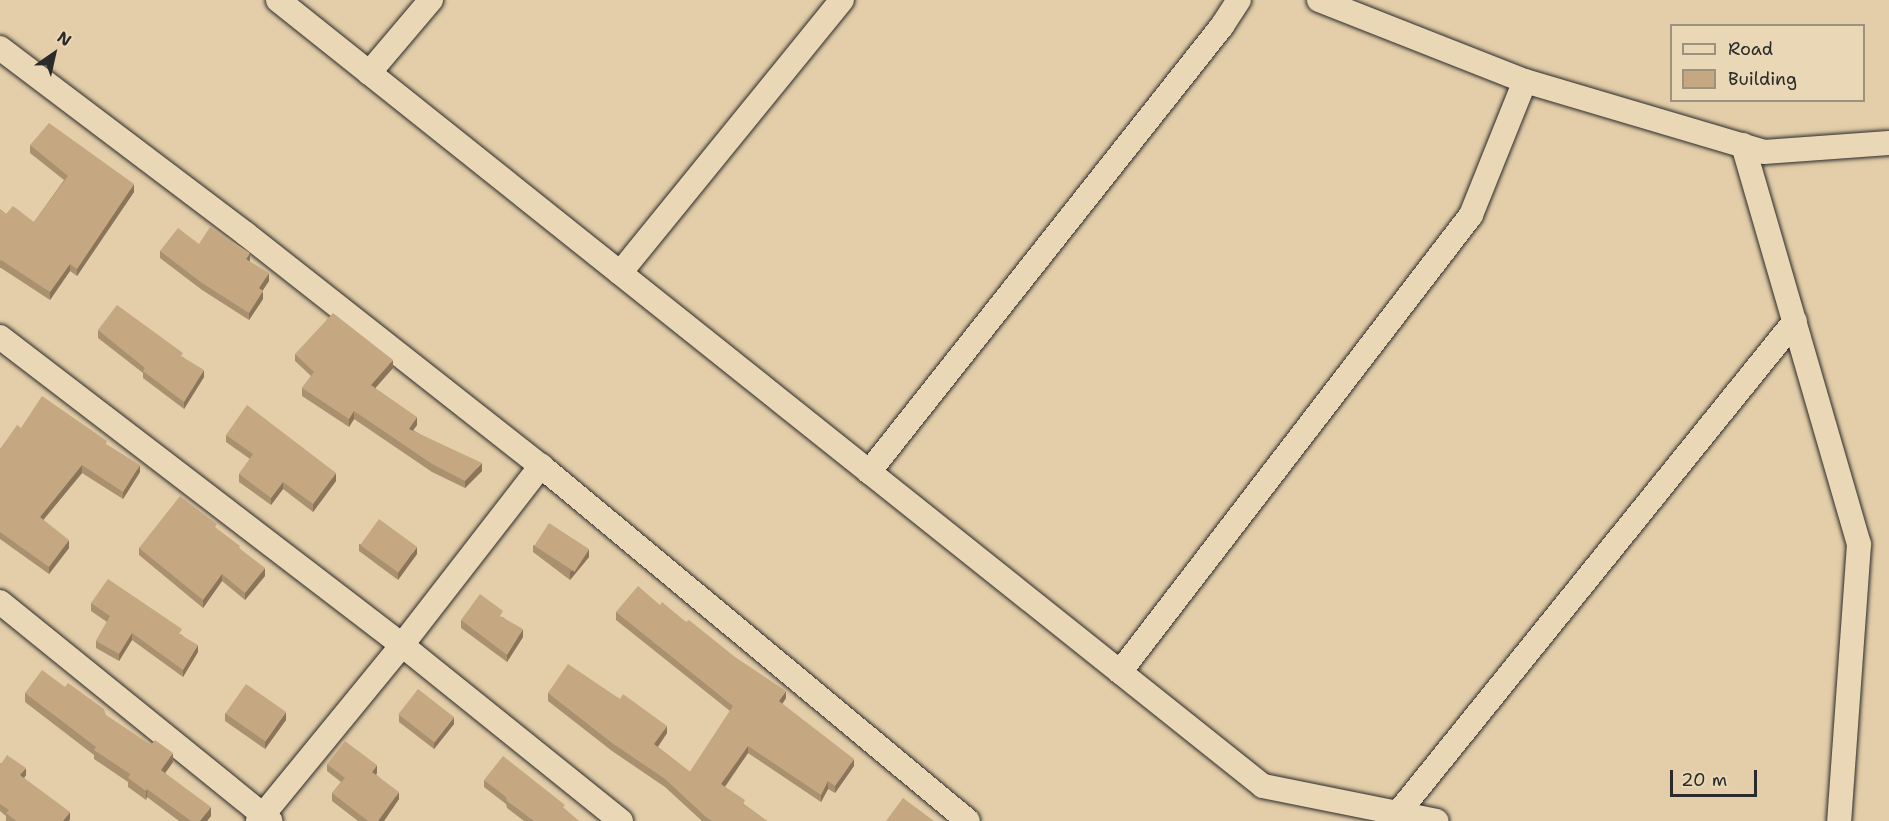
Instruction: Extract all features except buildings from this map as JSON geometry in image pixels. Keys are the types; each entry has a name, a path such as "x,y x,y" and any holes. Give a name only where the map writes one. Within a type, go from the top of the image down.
{"street":[{"path":"278,0 1263,786 1437,821"},
{"path":"369,73 430,0"},
{"path":"620,273 842,0"},
{"path":"869,472 1222,26 1239,0"},
{"path":"1319,0 1525,81 1764,152 1889,143"},
{"path":"0,48 246,234 541,466 968,821"},
{"path":"1120,672 1471,215 1525,81"},
{"path":"1743,145 1859,543 1839,821"},
{"path":"1398,813 1795,321"},
{"path":"0,337 402,645 621,821"},
{"path":"0,602 264,819 541,466"}]}
